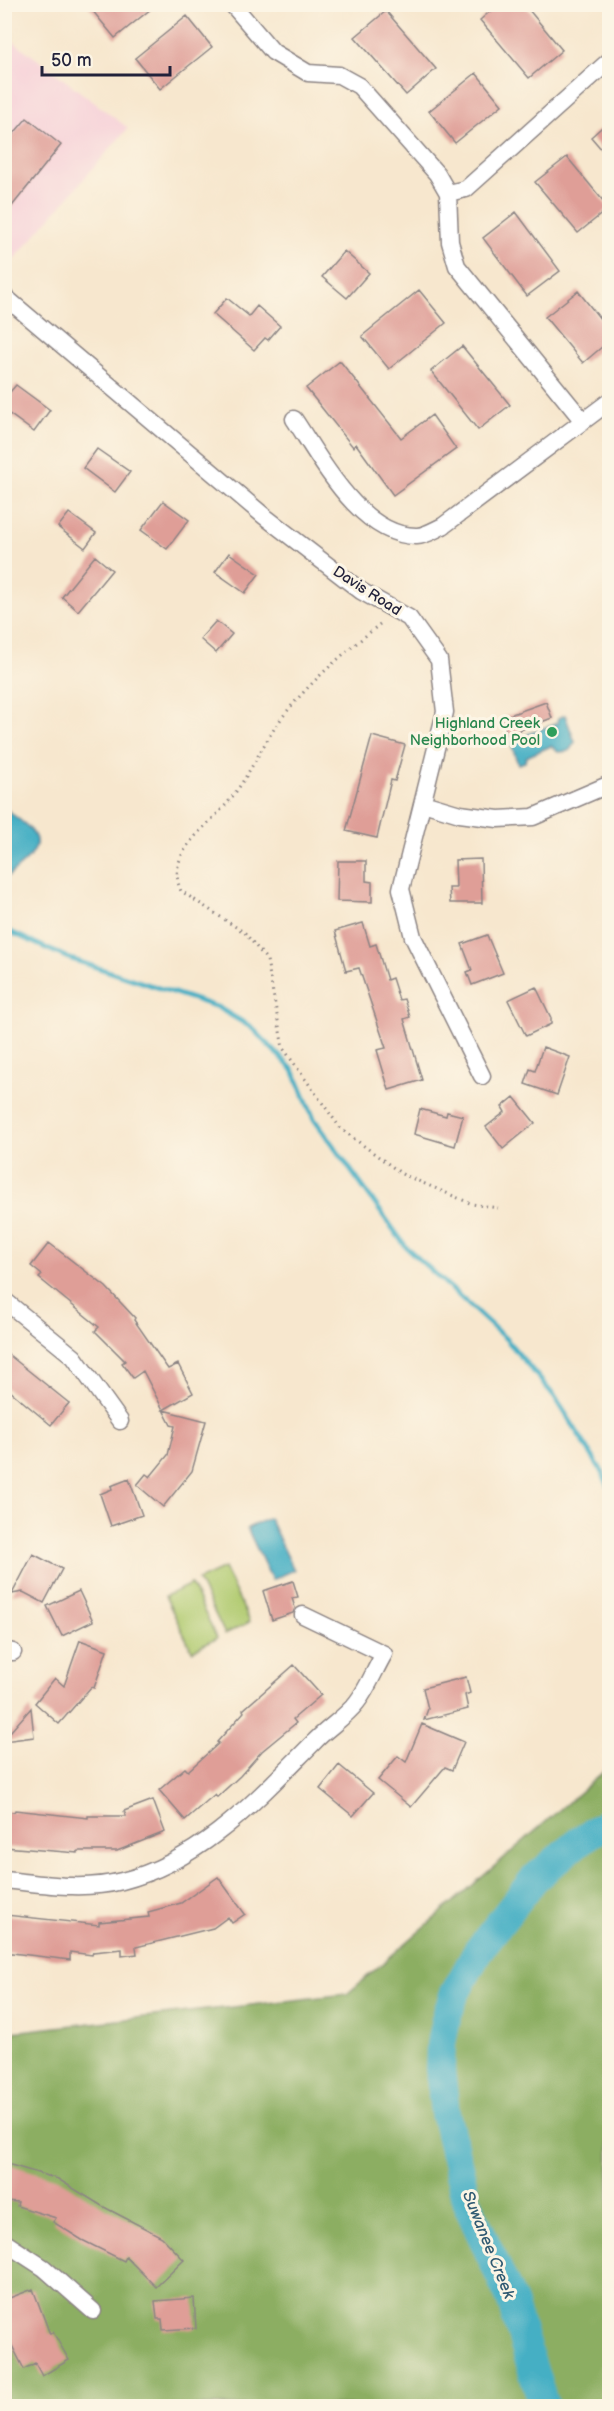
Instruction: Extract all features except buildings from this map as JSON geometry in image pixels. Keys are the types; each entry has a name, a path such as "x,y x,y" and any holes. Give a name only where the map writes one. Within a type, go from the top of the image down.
{"street":[{"path":"232,4 273,52 308,73 339,75 359,86 437,174 448,193 450,242 457,266 583,421"},
{"path":"448,193 465,189 609,60"},
{"name":"Davis Road","path":"4,296 264,516 361,591 409,618 440,660 446,712 401,889 412,938 482,1076"},
{"path":"294,419 351,501 370,519 394,532 419,537 443,526 609,401"},
{"path":"423,802 460,814 498,819 533,817 609,784"},
{"path":"4,1300 74,1357 120,1421"},
{"path":"4,1880 83,1887 129,1879 158,1870 183,1857 218,1833 248,1808 357,1702 384,1654 303,1615"},
{"path":"4,2242 44,2268 93,2311"}],"path":[{"path":"380,624 323,670 281,719 230,800 194,837 177,860 176,880 181,891 244,933 267,960 284,1048 340,1130 402,1174 472,1203 498,1208"}],"shaded area":[{"path":"5,35 128,128 5,270"}],"green space":[{"path":"224,1568 250,1622 225,1634 198,1580"},
{"path":"191,1584 217,1638 192,1651 165,1596"},
{"path":"609,1767 609,2406 5,2406 4,2033 347,1994"}],"water":[{"name":"Highland Creek Neighborhood Pool","path":"565,715 575,742 569,751 558,752 551,746 526,757 525,762 518,764 510,741 557,723 558,718"},
{"path":"4,807 26,825 36,841 31,855 5,879"},
{"path":"269,1518 294,1570 272,1580 247,1528"}],"waterway":[{"path":"4,929 68,958 217,1007 251,1027 293,1070 314,1119 406,1247 506,1339 555,1397 601,1470 610,1489"},
{"name":"Suwanee Creek","path":"544,2406 511,2299 467,2203 445,2113 440,2069 441,2044 454,1995 478,1951 534,1879 578,1842 610,1821"}],"place":[{"name":"Highland Creek Neighborhood Pool","path":"552,732"}]}
